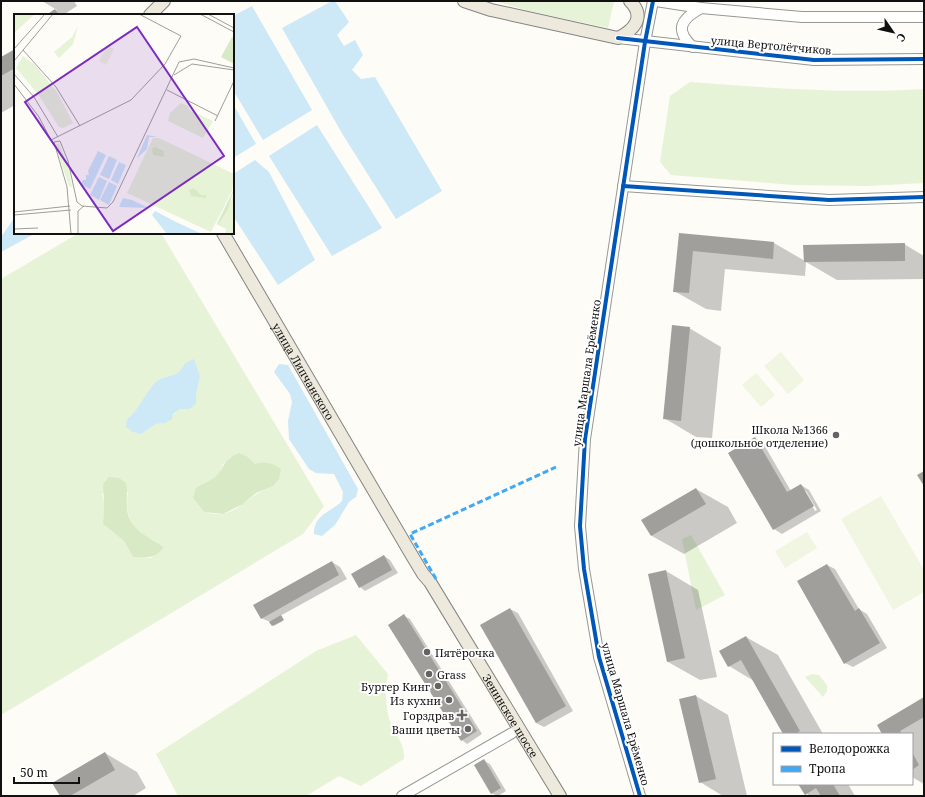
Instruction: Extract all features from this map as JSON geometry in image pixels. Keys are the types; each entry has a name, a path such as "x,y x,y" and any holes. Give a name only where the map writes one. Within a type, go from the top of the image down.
{"main road":[{"path":"151,14 164,1"},
{"name":"улица Вертолётчиков","path":"464,1 491,10 618,38"},
{"path":"618,38 629,32 635,26 638,15 636,6 630,1"},
{"name":"улица Липчанского","path":"224,234 385,509"},
{"name":"Зенинское шоссе","path":"385,509 423,574 430,582 560,796"},
{"name":"Зенинское шоссе","path":"423,574 426,585 512,733 551,796"}],"street":[{"name":"улица Маршала Ерёменко","path":"640,796 599,657 584,569 580,526 585,439 645,42 653,1"},
{"path":"656,1 701,8 802,17 924,17"},
{"path":"693,47 684,39 681,32 683,22 690,14 701,8"},
{"name":"улица Вертолётчиков","path":"618,38 814,60 924,59"},
{"path":"623,186 829,200 924,197"},
{"path":"402,796 512,733"}],"green space":[{"path":"494,1 614,2 608,28 529,11"},
{"path":"690,82 836,91 924,89 924,183 866,186 793,185 671,175 660,162 670,96"},
{"path":"77,234 162,234 324,506 303,534 1,715 1,279","holes":["185,363 200,377 196,395 189,409 180,408 165,423 156,424 141,434 127,419 137,409 158,381 164,377 178,374","230,457 248,457 273,486 260,492 230,512 223,514 204,512 193,498 205,483 213,479 220,472 223,464","128,492 128,513 131,520 140,532 164,547 151,558 133,557 124,541 103,524 104,502 102,493"]},
{"path":"781,352 804,380 788,394 764,366"},
{"path":"756,373 775,395 761,407 742,385"},
{"path":"239,453 248,457 255,464 269,463 275,465 281,469 279,479 273,486 256,493 243,504 223,514 204,512 193,498 196,488 215,477 226,461"},
{"path":"109,477 119,478 126,483 128,515 131,522 140,532 164,547 154,556 133,557 124,541 103,524 103,484"},
{"path":"881,496 924,570 924,592 893,610 841,519"},
{"path":"807,532 817,548 785,568 775,551"},
{"path":"691,535 725,595 696,610 682,539"},
{"path":"356,635 388,674 386,693 389,718 393,729 402,744 404,759 361,786 339,776 306,796 178,796 156,754 316,651"},
{"path":"812,674 819,675 827,685 827,691 823,697 805,677"}],"water":[{"path":"332,1 335,1 349,22 337,35 344,46 355,40 363,55 352,70 361,79 375,77 442,191 396,219 343,135 282,28"},
{"path":"252,6 312,110 263,140 234,92 234,15"},
{"path":"234,106 256,144 234,157"},
{"path":"317,125 382,228 332,256 269,156"},
{"path":"255,160 269,172 315,260 278,285 234,218 234,173"},
{"path":"14,218 14,234 34,234 1,252 1,237"},
{"path":"194,359 200,377 196,395 196,404 189,409 180,409 173,414 172,419 165,423 156,424 141,434 133,432 126,427 127,419 135,411 148,391 156,382 164,377 179,372 185,363"},
{"path":"279,364 288,365 358,489 356,497 349,502 335,525 322,536 314,534 317,522 324,514 342,501 343,492 334,474 316,473 309,469 289,439 288,421 292,402 290,394 274,372"}],"building":[{"path":"55,9 58,14 48,14"},
{"path":"14,50 14,69 1,76 1,57"},
{"path":"679,233 774,242 773,259 693,251 689,293 673,292"},
{"path":"905,243 905,261 804,262 803,245"},
{"path":"672,325 690,327 681,421 663,419"},
{"path":"755,437 787,492 801,484 814,506 773,530 728,453"},
{"path":"924,471 924,486 917,475"},
{"path":"696,488 706,504 651,536 641,520"},
{"path":"384,555 392,570 359,588 351,574"},
{"path":"332,561 339,575 261,619 253,605"},
{"path":"827,564 855,611 859,608 880,643 844,664 797,581"},
{"path":"666,570 685,658 667,662 648,574"},
{"path":"510,608 566,706 536,723 480,625"},
{"path":"404,614 477,731 461,741 388,625"},
{"path":"281,615 284,620 272,626 269,622"},
{"path":"746,636 800,731 797,733 782,733 741,660 728,667 719,651"},
{"path":"696,695 716,779 699,783 679,699"},
{"path":"924,697 924,717 900,731 901,733 881,733 877,725"},
{"path":"105,752 115,770 70,796 60,796 52,783"},
{"path":"913,754 919,765 913,769"},
{"path":"484,759 501,788 491,794 474,765"},
{"path":"799,785 834,785 840,796 821,796 816,788 805,795"}],"marked path":[{"path":"436,579 410,534 556,467"}],"cycle path":[{"path":"640,796 599,657 584,569 580,526 585,439 645,42 653,1"},
{"path":"618,38 814,60 924,59"},
{"path":"623,186 829,200 924,197"}],"place":[{"name":"Школа №1366 (дошкольное отделение)","path":"836,435"},
{"name":"Пятёрочка","path":"427,652"},
{"name":"Grass","path":"429,674"},
{"name":"Бургер Кинг","path":"438,686"},
{"name":"Из кухни","path":"449,700"},
{"name":"Горздрав","path":"462,715"},
{"name":"Ваши цветы","path":"468,729"}]}
